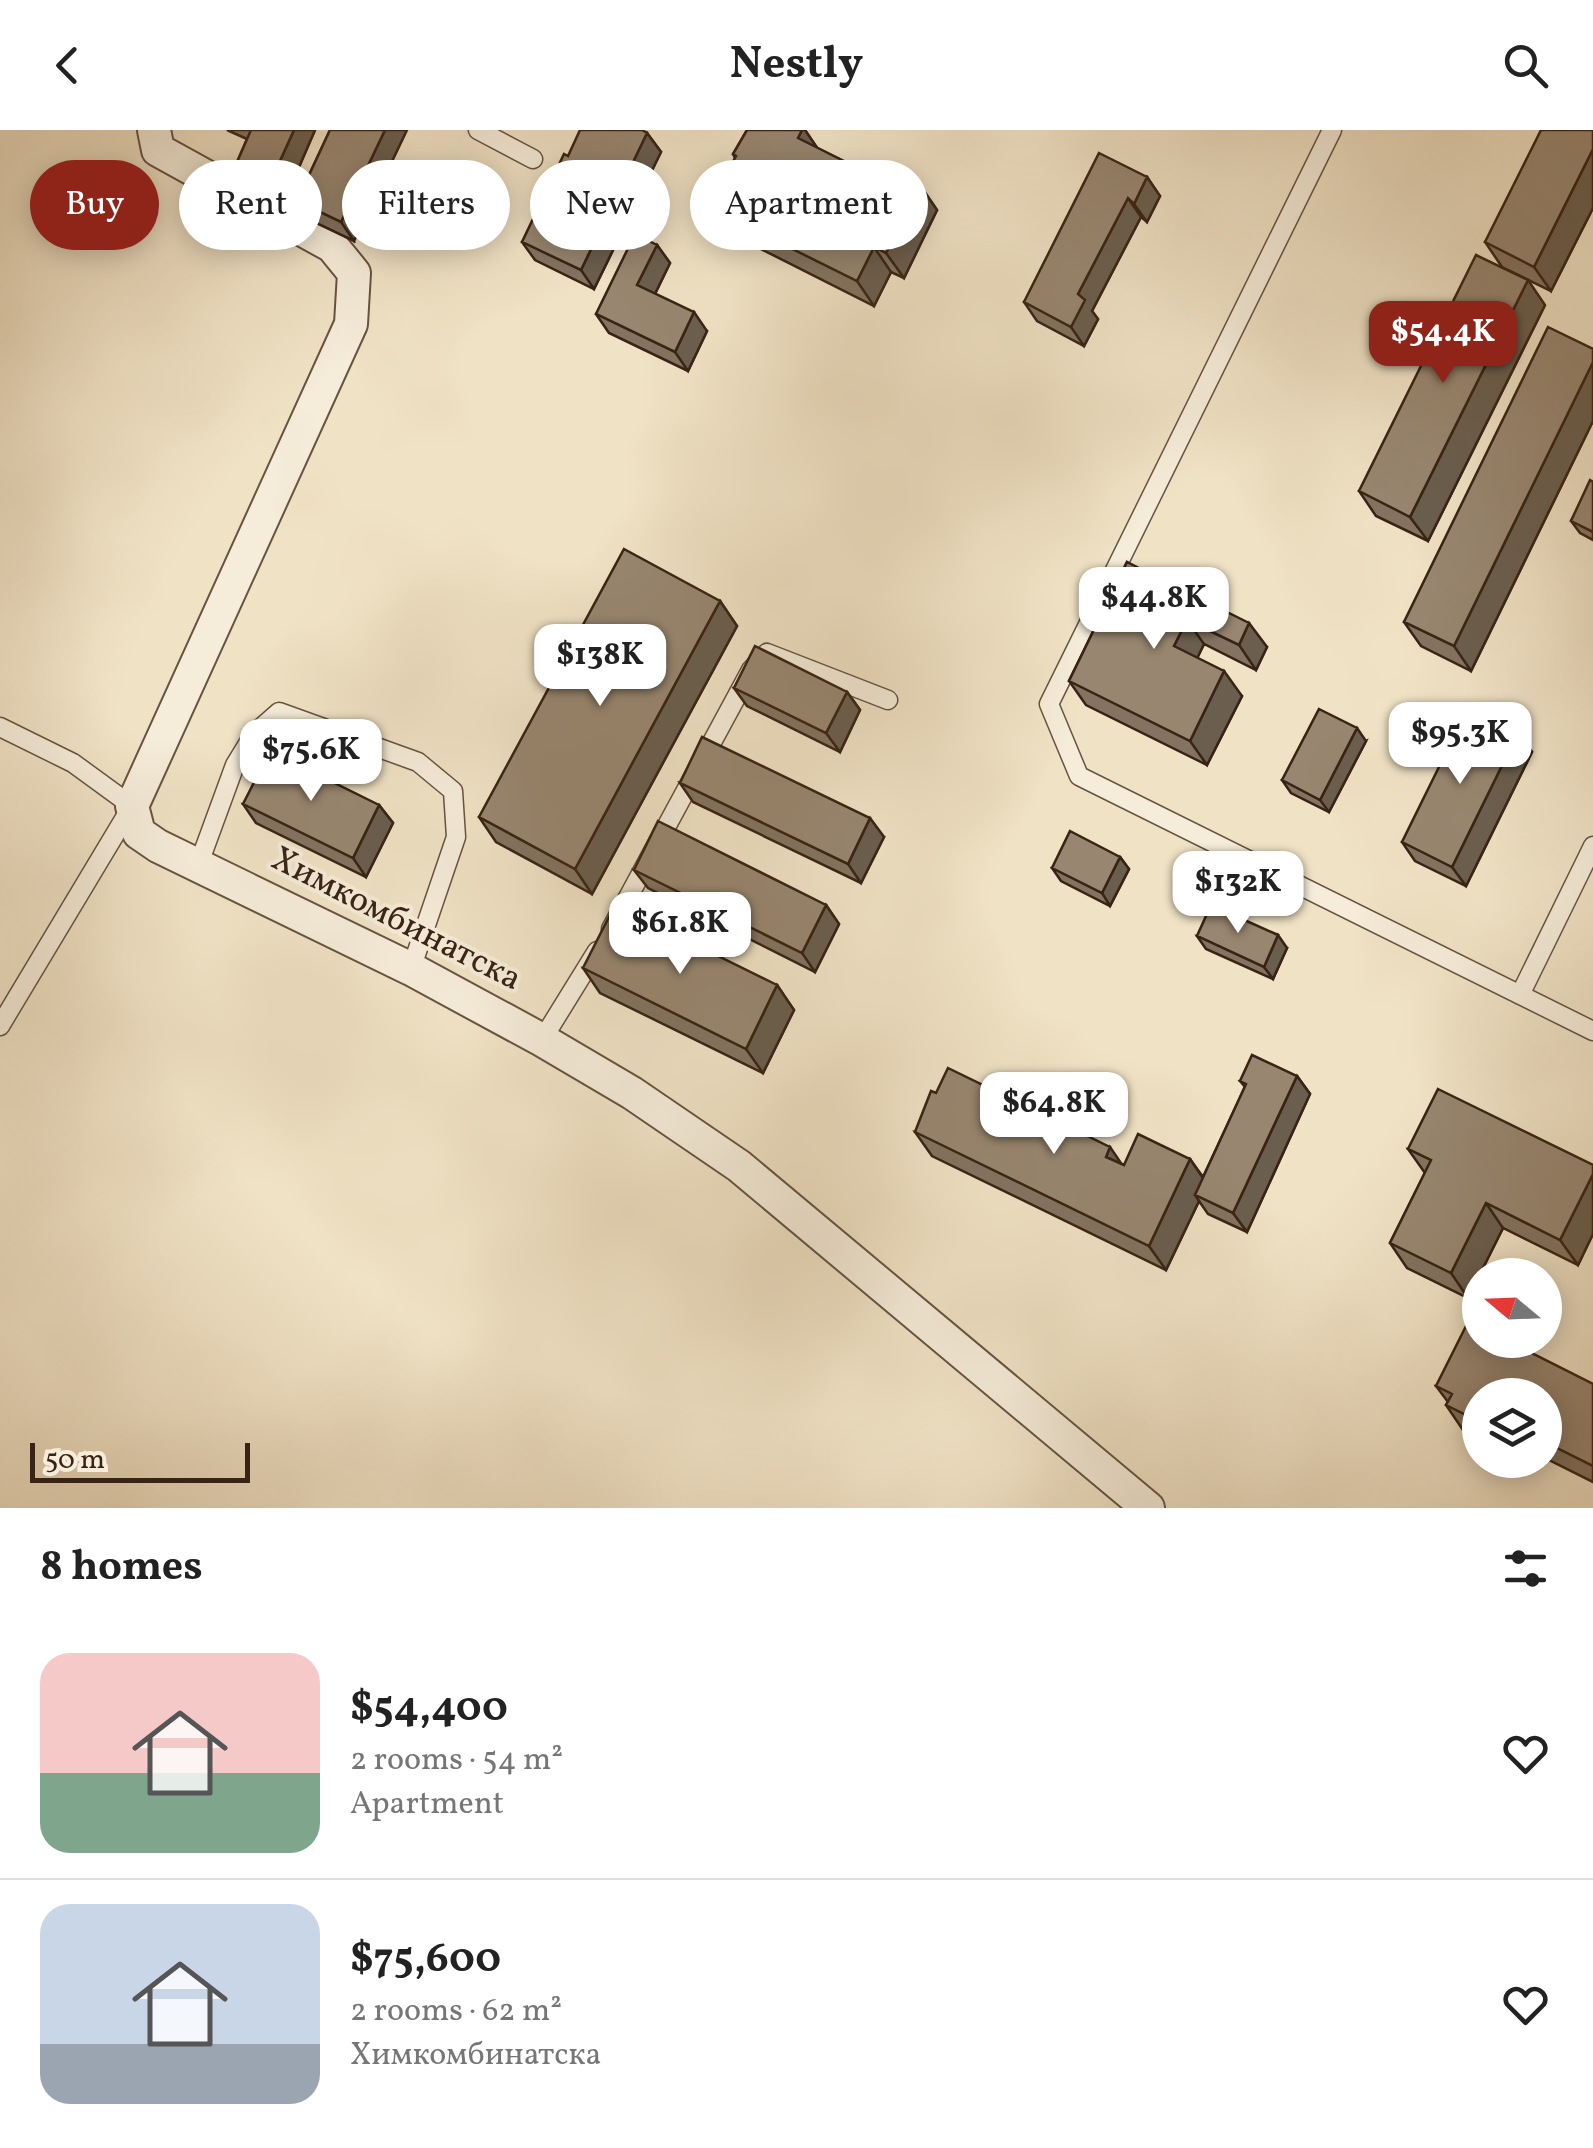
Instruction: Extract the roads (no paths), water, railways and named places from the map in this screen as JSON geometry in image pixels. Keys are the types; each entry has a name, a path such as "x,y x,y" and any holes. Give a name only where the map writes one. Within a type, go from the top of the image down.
{"street":[{"path":"132,806 351,324 354,274 332,246 158,150 154,130"},
{"name":"Химкомбинатска","path":"132,806 139,833 542,1040 632,1093 739,1166 1148,1508"}],"lane":[{"path":"478,130 533,159"},
{"path":"1332,130 1049,704 1079,776 1593,1031"},
{"path":"542,1040 616,920 751,670 767,653 888,700"},
{"path":"198,866 234,765 254,734 279,712 418,762 453,791 456,837 411,970"},
{"path":"0,727 73,764 132,806 0,1026"},
{"path":"1520,995 1593,846"}]}
